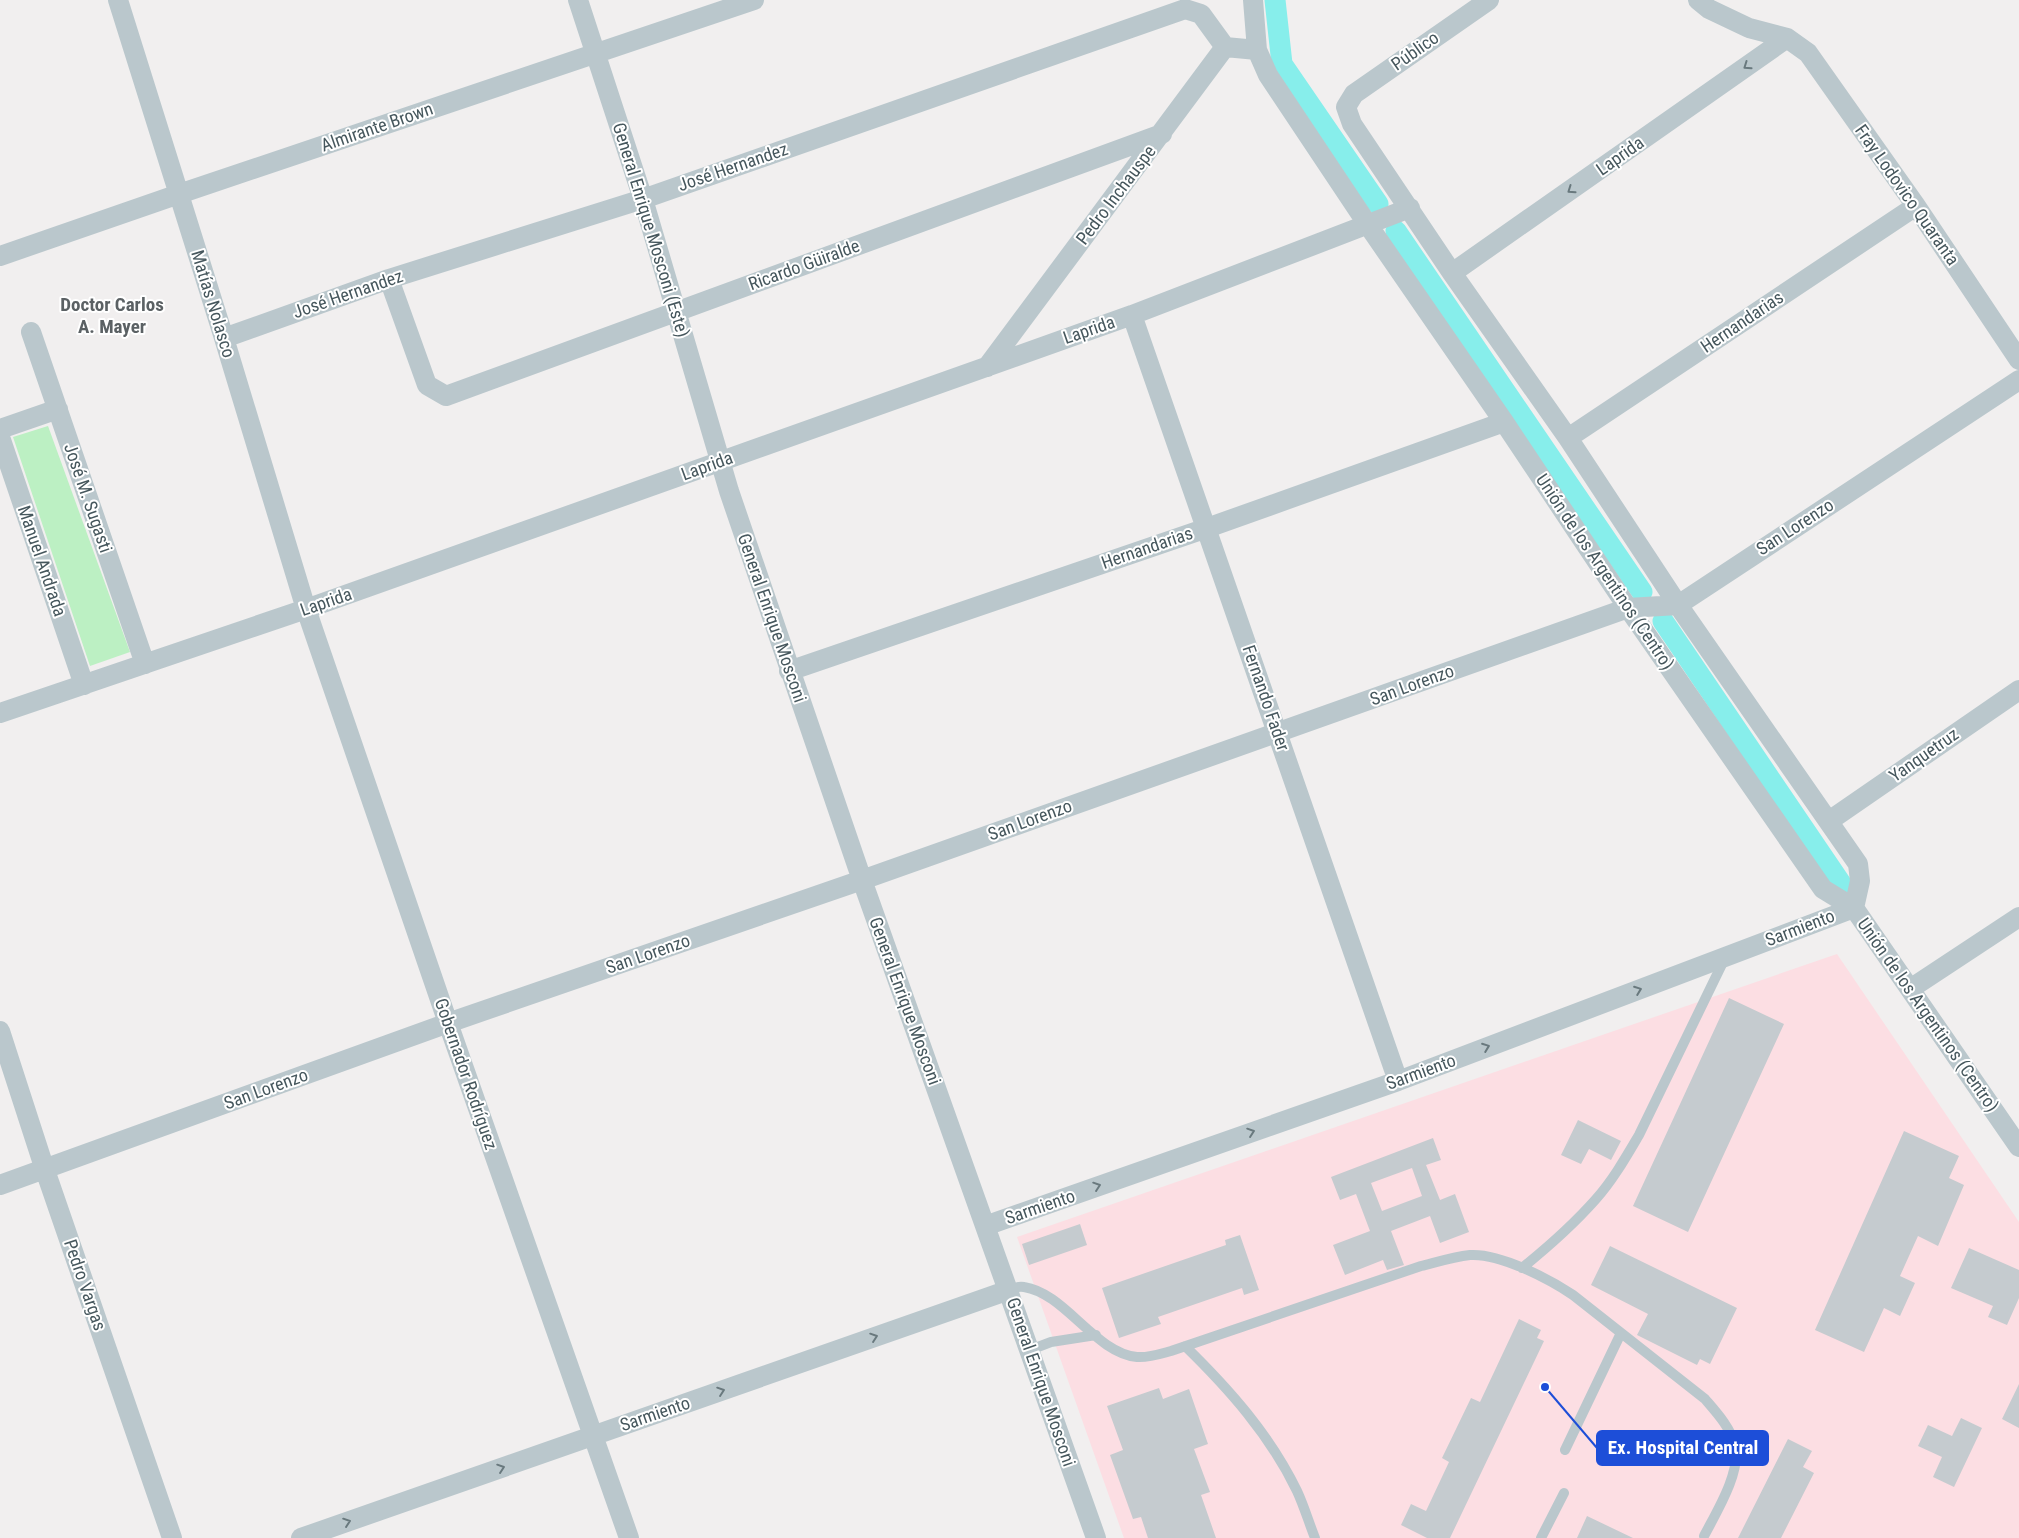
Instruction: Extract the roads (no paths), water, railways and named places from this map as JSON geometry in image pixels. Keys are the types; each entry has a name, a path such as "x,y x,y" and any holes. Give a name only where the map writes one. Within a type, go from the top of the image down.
{"street":[{"name":"Matías Nolasco","path":"118,0 224,338 306,610"},
{"name":"General Enrique Mosconi (Este)","path":"578,0 597,52 643,199 719,462"},
{"name":"Almirante Brown","path":"0,256 754,0"},
{"name":"Unión de los Argentinos (Centro)","path":"1253,0 1257,50 1268,75 1368,225 1504,422 1628,608 1823,889 1854,908 2019,1147"},
{"name":"Público","path":"1346,107 1354,94 1489,0"},
{"path":"1698,0 1709,9 1749,28 1787,38"},
{"name":"José Hernandez","path":"224,338 389,279 643,199 1185,9 1201,14 1225,48"},
{"name":"Fray Lodovico Quaranta","path":"1787,38 1808,53 1916,206 2019,360"},
{"name":"Laprida","path":"1452,273 1787,38"},
{"path":"1225,48 1257,50"},
{"name":"Pedro Inchauspe","path":"987,366 1225,48"},
{"name":"Unión de los Argentinos (Centro)","path":"1346,107 1352,124 1452,273 1568,438 1678,605 1858,864 1860,881 1854,908"},
{"name":"Ricardo Güiralde","path":"389,279 427,386 446,396 1162,134"},
{"name":"Hernandarias","path":"1568,438 1916,206"},
{"name":"Laprida","path":"0,714 306,610 1132,315 1410,208"},
{"name":"Fernando Fader","path":"1132,315 1398,1080"},
{"name":"José M. Sugasti","path":"31,332 145,664"},
{"name":"San Lorenzo","path":"0,1186 448,1023 862,880 1628,608 1678,605 2019,380"},
{"path":"0,429 58,409"},
{"name":"Hernandarias","path":"789,670 1207,528 1504,422"},
{"name":"Manuel Andrada","path":"0,437 84,685"},
{"name":"General Enrique Mosconi","path":"719,462 862,880 1096,1538"},
{"name":"Gobernador Rodríguez","path":"306,610 448,1023 629,1538"},
{"name":"Yanquetruz","path":"1829,821 2019,690"},
{"name":"Sarmiento","path":"985,1226 1398,1080 1854,908"},
{"path":"1910,989 2019,917"},
{"name":"Pedro Vargas","path":"0,1031 45,1170 172,1538"},
{"name":"Sarmiento","path":"301,1538 1009,1290"}],"lane":[{"path":"1522,1268 1545,1249 1596,1199 1627,1156 1725,957"},
{"path":"1009,1290 1022,1286 1033,1289 1058,1304 1109,1346 1123,1354 1138,1357 1155,1355 1185,1346 1421,1266 1453,1258 1473,1255 1522,1268 1556,1284 1621,1333 1706,1400 1724,1421 1735,1446 1733,1474 1704,1536"},
{"path":"1564,1450 1621,1333"},
{"path":"1030,1350 1051,1342 1096,1336"},
{"path":"1185,1346 1239,1403 1264,1435 1298,1492 1315,1538"},
{"path":"1541,1538 1564,1493"}],"waterway":[{"path":"1275,0 1282,64 1378,204"},
{"path":"1396,231 1642,592"},
{"path":"1663,621 1844,888"}],"place":[{"name":"Ex. Hospital Central","path":"1545,1387"}],"district":[{"name":"Doctor Carlos A. Mayer","path":"112,315"}]}
